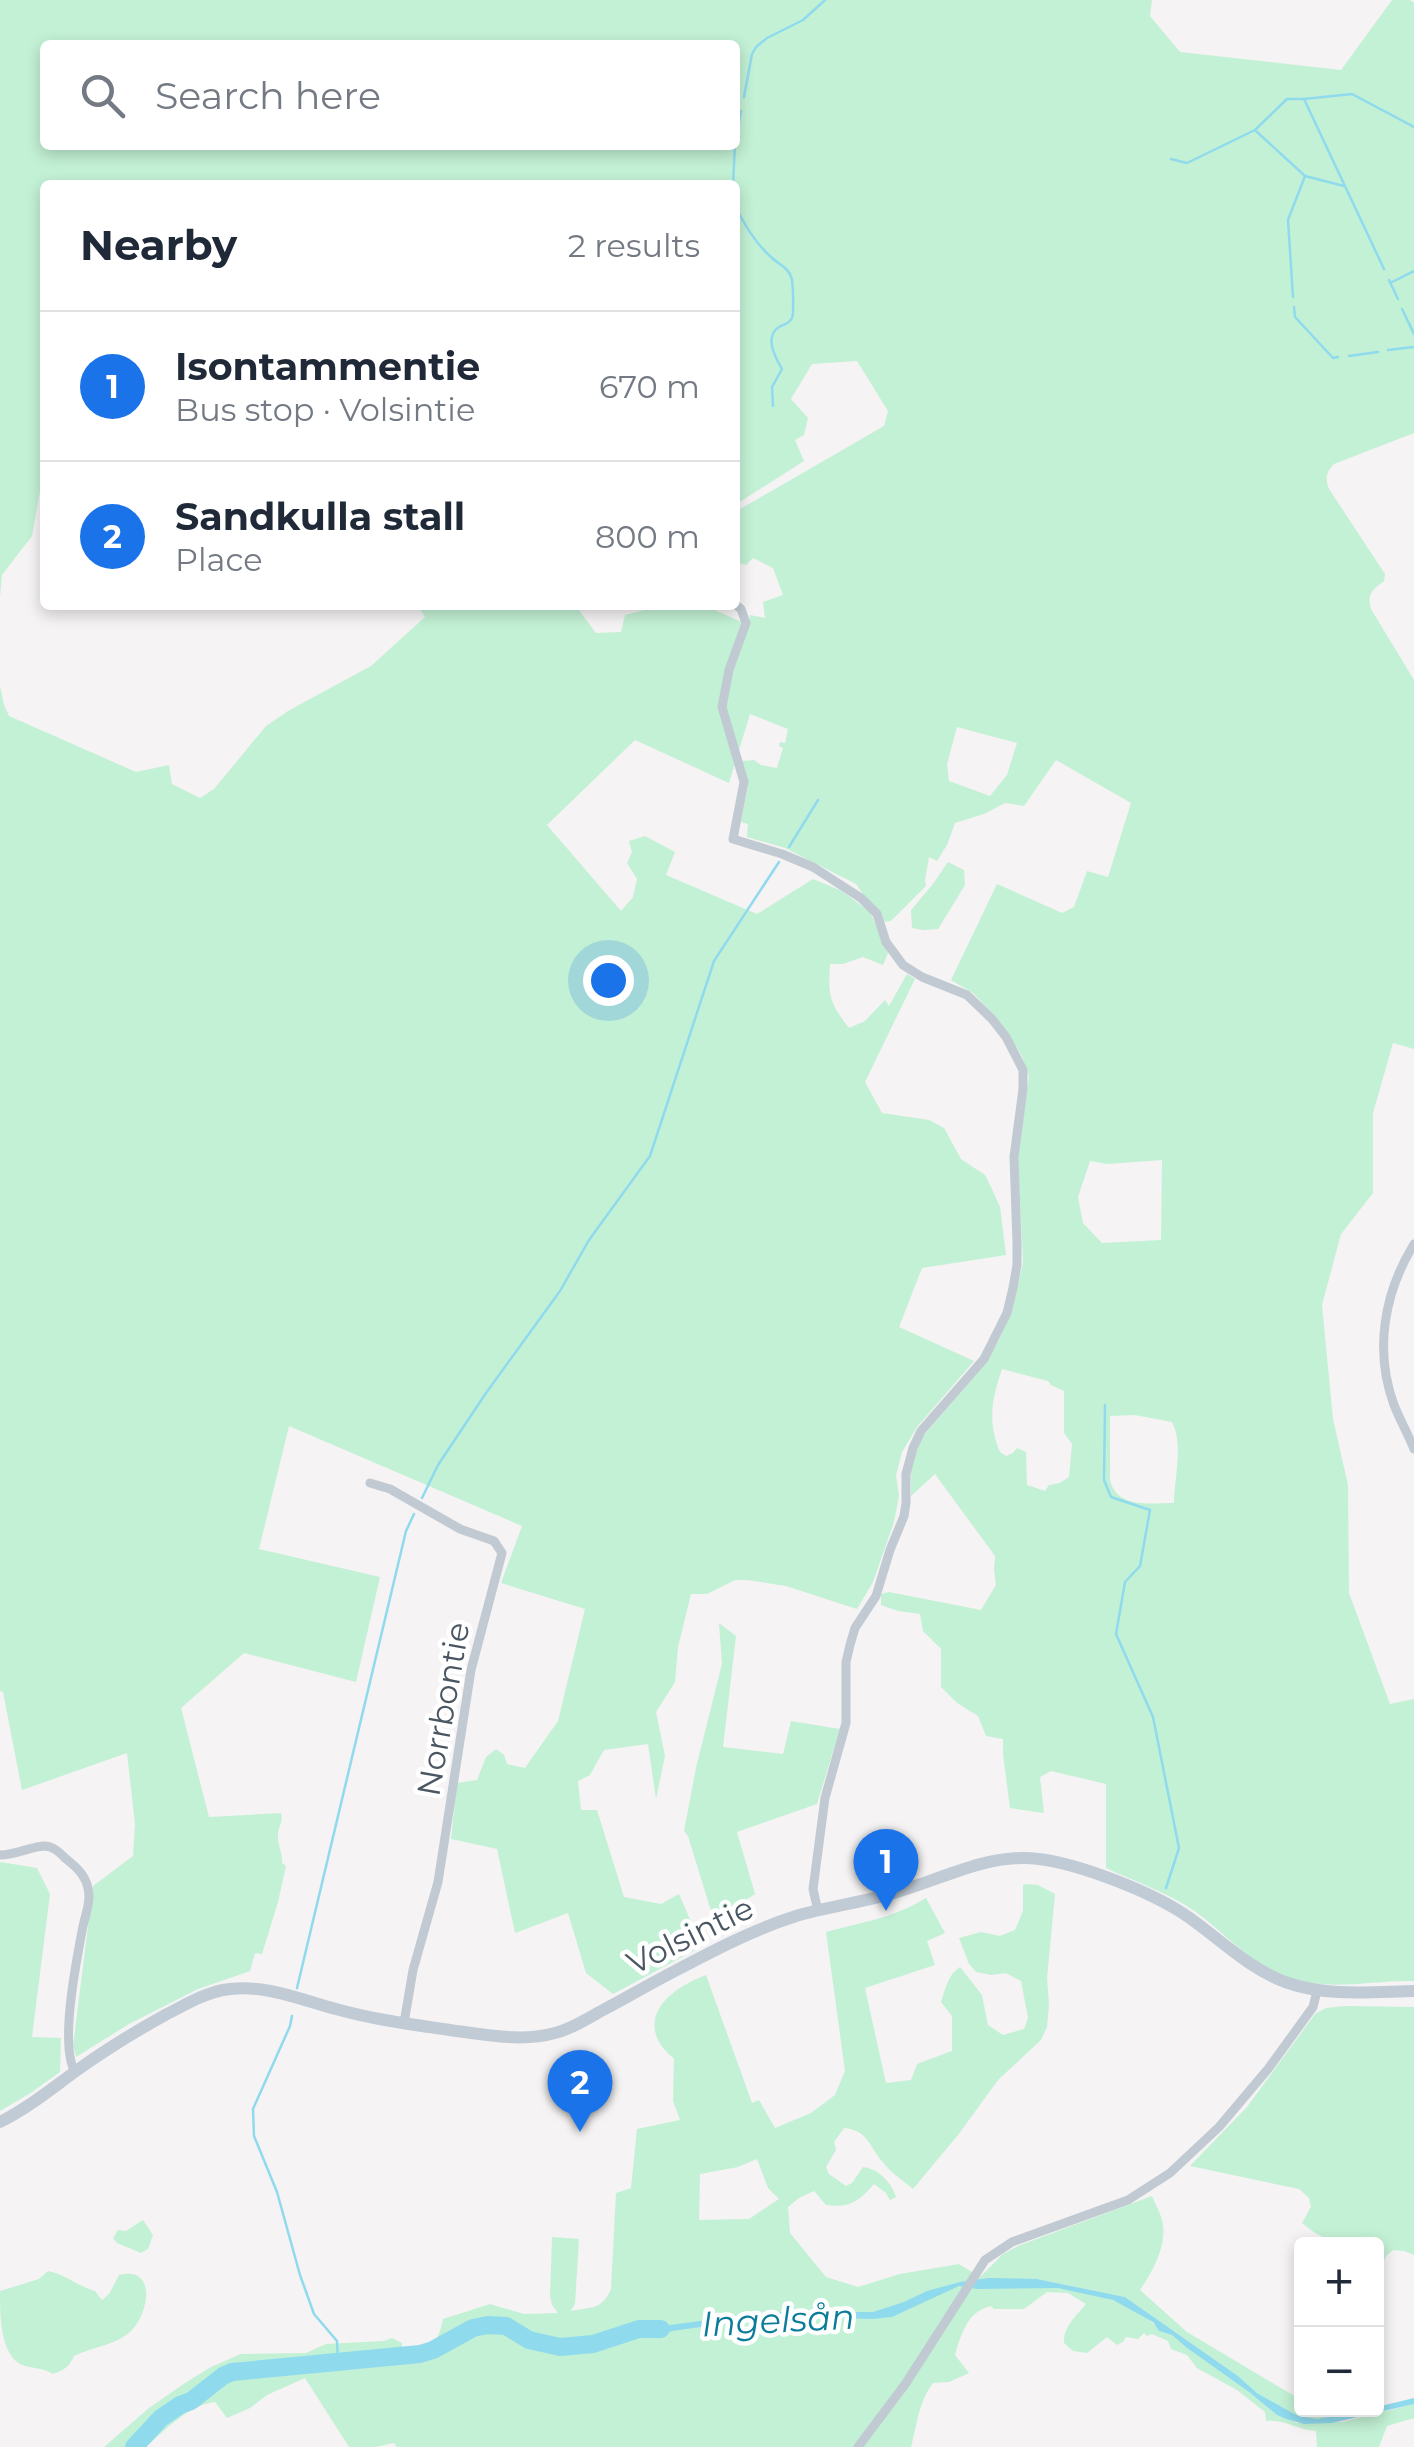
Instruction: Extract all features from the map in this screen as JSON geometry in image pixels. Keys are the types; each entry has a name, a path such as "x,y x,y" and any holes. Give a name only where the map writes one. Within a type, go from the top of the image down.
{"street":[{"path":"740,607 746,623 722,707 744,782 733,839 813,867 861,898 877,914 886,942 903,965 967,995 1006,1036 1023,1070 1014,1157 1018,1242 1013,1288 1002,1325 984,1359 913,1448 906,1474 904,1516 876,1596 855,1628 846,1662 846,1724 825,1798 813,1889 818,1910"},
{"path":"1414,1244 1392,1288 1383,1331 1388,1385 1414,1449"},
{"name":"Norrbontie","path":"370,1483 390,1489 460,1528 494,1541 502,1552 471,1672 438,1882 412,1970 404,2023"},
{"path":"0,1855 40,1846 54,1848 75,1866 88,1888 90,1901 70,2019 70,2062 74,2072"},
{"name":"Volsintie","path":"0,2122 138,2030 222,1990 267,1990 404,2023 524,2038 560,2032 782,1921 902,1891 990,1862 1026,1858 1095,1874 1161,1900 1248,1964 1284,1982 1317,1991 1414,1991"},
{"path":"858,2447 906,2383 985,2260 1000,2248 1030,2235 1128,2200 1170,2172 1219,2127 1268,2069 1313,2007 1317,1991"}],"green space":[{"path":"0,0 1152,0 1150,16 1180,52 1341,70 1392,0 1414,3 1414,433 1334,464 1327,478 1329,489 1385,574 1384,581 1370,596 1371,609 1414,680 1414,1049 1393,1043 1373,1113 1373,1193 1341,1234 1322,1305 1333,1419 1348,1485 1349,1593 1390,1704 1414,1699 1414,1981 1337,1985 1277,1974 1252,1959 1186,1905 1106,1868 1106,1784 1051,1771 1040,1777 1044,1813 1010,1808 1003,1739 986,1736 978,1716 941,1687 941,1649 923,1631 920,1614 881,1605 881,1594 889,1592 981,1610 996,1585 995,1556 935,1474 911,1496 911,1464 923,1436 983,1367 1000,1338 1011,1313 1023,1263 1018,1157 1029,1077 1022,1056 1001,1023 973,993 951,980 997,884 1062,913 1074,907 1087,871 1108,877 1131,803 1056,760 1024,806 1005,803 955,823 937,861 929,857 926,886 891,921 883,922 856,884 785,848 747,837 748,824 741,822 748,786 742,761 754,760 777,768 783,748 780,742 785,743 788,729 750,714 729,783 635,740 547,825 621,911 633,897 637,879 627,863 632,852 629,841 645,836 675,852 666,875 757,914 813,879 842,891 870,912 888,953 883,965 863,957 830,964 834,1005 849,1028 865,1021 885,1000 889,1006 907,974 915,979 865,1082 882,1113 929,1120 944,1128 961,1159 985,1175 1000,1207 1006,1255 922,1268 899,1327 974,1361 917,1427 902,1452 896,1475 899,1496 894,1522 873,1582 857,1609 786,1586 747,1580 735,1580 707,1594 691,1594 678,1647 675,1682 656,1712 665,1756 656,1799 648,1744 604,1750 590,1775 578,1781 581,1810 597,1810 624,1897 661,1904 679,1894 697,1949 613,1994 586,1973 568,1913 515,1933 497,1849 451,1839 457,1783 477,1780 486,1757 496,1749 507,1764 525,1768 558,1721 585,1609 501,1583 522,1526 289,1426 259,1549 380,1577 356,1682 244,1653 181,1708 209,1817 281,1813 278,1838 282,1863 286,1866 278,1902 262,1954 255,1953 250,1971 198,1989 129,2024 76,2057 73,2046 93,1886 133,1856 135,1824 127,1753 22,1790 0,1691 0,686 9,716 136,772 169,765 172,784 200,798 214,789 266,726 371,666 425,617 421,610 579,610 596,633 621,632 625,615 644,610 714,610 749,625 750,615 765,618 763,602 783,595 773,568 753,558 746,565 740,563 740,509 884,426 888,411 857,361 812,364 791,399 808,418 804,435 795,440 804,461 740,502 740,180 40,180 40,491 32,536 2,575 0,597","holes":["957,727 1017,743 1007,775 990,796 949,781 947,764","1162,1160 1161,1240 1102,1243 1083,1223 1078,1197 1090,1161 1107,1164","1002,1369 1048,1381 1064,1391 1064,1433 1072,1444 1069,1477 1049,1485 1045,1491 1027,1485 1026,1452 1017,1448 1006,1456 996,1441 992,1410","1135,1415 1172,1422 1178,1451 1174,1503 1127,1500 1114,1489 1110,1480 1110,1416"]},
{"path":"948,862 964,870 965,885 938,929 912,928 911,910"},
{"path":"719,1623 736,1636 723,1747 783,1754 791,1721 840,1729 817,1804 737,1832 755,1894 736,1906 711,1911 684,1831 722,1664"},
{"path":"0,1862 37,1868 50,1894 32,2037 61,2038 60,2072 0,2111"},
{"path":"1023,1885 1038,1885 1055,1894 1047,2027 1041,2040 998,2080 913,2189 888,2168 863,2135 844,2128 834,2142 836,2150 826,2167 829,2174 846,2186 863,2167 869,2168 884,2177 896,2197 890,2200 874,2184 853,2202 834,2206 826,2205 814,2191 788,2207 790,2233 826,2277 858,2287 900,2274 959,2264 980,2277 1003,2254 1018,2246 1152,2196 1162,2220 1163,2238 1154,2266 1140,2290 1187,2332 1294,2396 1294,2414 1257,2393 1125,2297 1037,2279 975,2281 977,2289 1058,2288 1128,2306 1277,2415 1297,2423 1384,2417 1384,2412 1414,2404 1414,2418 1387,2426 1379,2447 1317,2447 1316,2431 1266,2421 1265,2412 1237,2390 1197,2368 1187,2355 1171,2349 1168,2341 1152,2334 1144,2333 1138,2339 1126,2337 1117,2345 1107,2337 1087,2353 1073,2351 1064,2343 1066,2332 1086,2304 1068,2293 1047,2292 1024,2309 991,2306 971,2318 955,2355 969,2373 949,2382 933,2383 921,2405 911,2447 397,2447 394,2443 349,2447 305,2378 227,2418 215,2402 205,2404 178,2419 146,2447 104,2447 185,2383 241,2354 306,2353 326,2344 392,2338 402,2343 402,2349 420,2351 435,2341 443,2319 490,2304 524,2314 558,2313 550,2296 552,2237 579,2239 575,2304 571,2311 600,2304 611,2289 616,2193 631,2188 637,2129 680,2120 673,2101 674,2059 659,2043 655,2028 660,2008 675,1991 706,1975 752,2103 759,2100 775,2128 811,2113 835,2095 845,2071 826,1932 890,1915 926,1898 945,1933 927,1941 935,1965 865,1988 886,2083 911,2080 917,2064 952,2051 952,2016 941,2002 950,1978 960,1967 982,1995 988,2025 1003,2035 1024,2029 1028,2018 1021,1981 1006,1973 976,1972 959,1938 981,1932 1000,1936 1015,1930 1023,1911","holes":["757,2159 768,2188 779,2199 749,2219 699,2220 700,2174"]},
{"path":"1414,2007 1414,2255 1393,2250 1384,2260 1384,2237 1320,2236 1302,2223 1311,2207 1309,2198 1299,2189 1190,2166 1247,2107 1315,2014 1326,2008"},
{"path":"143,2220 153,2235 148,2249 141,2253 113,2238 118,2230 126,2231"},
{"path":"48,2271 95,2291 102,2300 119,2275 139,2277 146,2292 138,2322 120,2339 74,2356 66,2368 53,2374 22,2365 5,2344 0,2291 39,2279"}],"water":[{"path":"1037,2279 1125,2297 1294,2417 1358,2417 1304,2424 1286,2419 1172,2335 1159,2331 1153,2322 1113,2300 1058,2288 959,2286 892,2317 872,2319 766,2318 657,2335 639,2329 769,2312 873,2312 960,2282"},
{"path":"1414,2398 1414,2404 1384,2411 1384,2405"}],"waterway":[{"path":"744,97 756,47 803,20 825,0"},
{"path":"1384,269 1304,99 1352,94 1414,127"},
{"path":"1171,159 1187,163 1255,130 1287,99 1303,99"},
{"path":"740,116 741,111"},
{"path":"1256,131 1305,176 1344,186"},
{"path":"733,180 735,150"},
{"path":"1293,297 1288,220 1305,176"},
{"path":"740,216 755,240 787,270 792,280 792,318 772,336 772,347 782,369 772,387 773,406"},
{"path":"1390,283 1414,271"},
{"path":"1389,280 1398,299"},
{"path":"1294,307 1295,317 1333,358 1338,357"},
{"path":"1402,309 1414,334"},
{"path":"1388,350 1414,347"},
{"path":"1349,356 1378,352"},
{"path":"789,847 818,800"},
{"path":"422,1498 438,1465 650,1156 714,961 779,862"},
{"path":"1105,1405 1104,1480 1111,1497 1150,1510 1140,1566 1125,1582 1116,1634 1153,1717 1179,1848 1166,1888"},
{"path":"297,1988 406,1531 414,1514"},
{"path":"292,2016 253,2109 254,2136 277,2192 314,2314 337,2341 338,2362"},
{"name":"Ingelsån","path":"134,2447 161,2418 232,2372 420,2354 473,2328 488,2325 506,2326 529,2340 560,2347 593,2344 639,2329 661,2329"}],"place":[{"name":"Isontammentie","path":"886,1911"},
{"name":"Sandkulla stall","path":"580,2132"}]}
